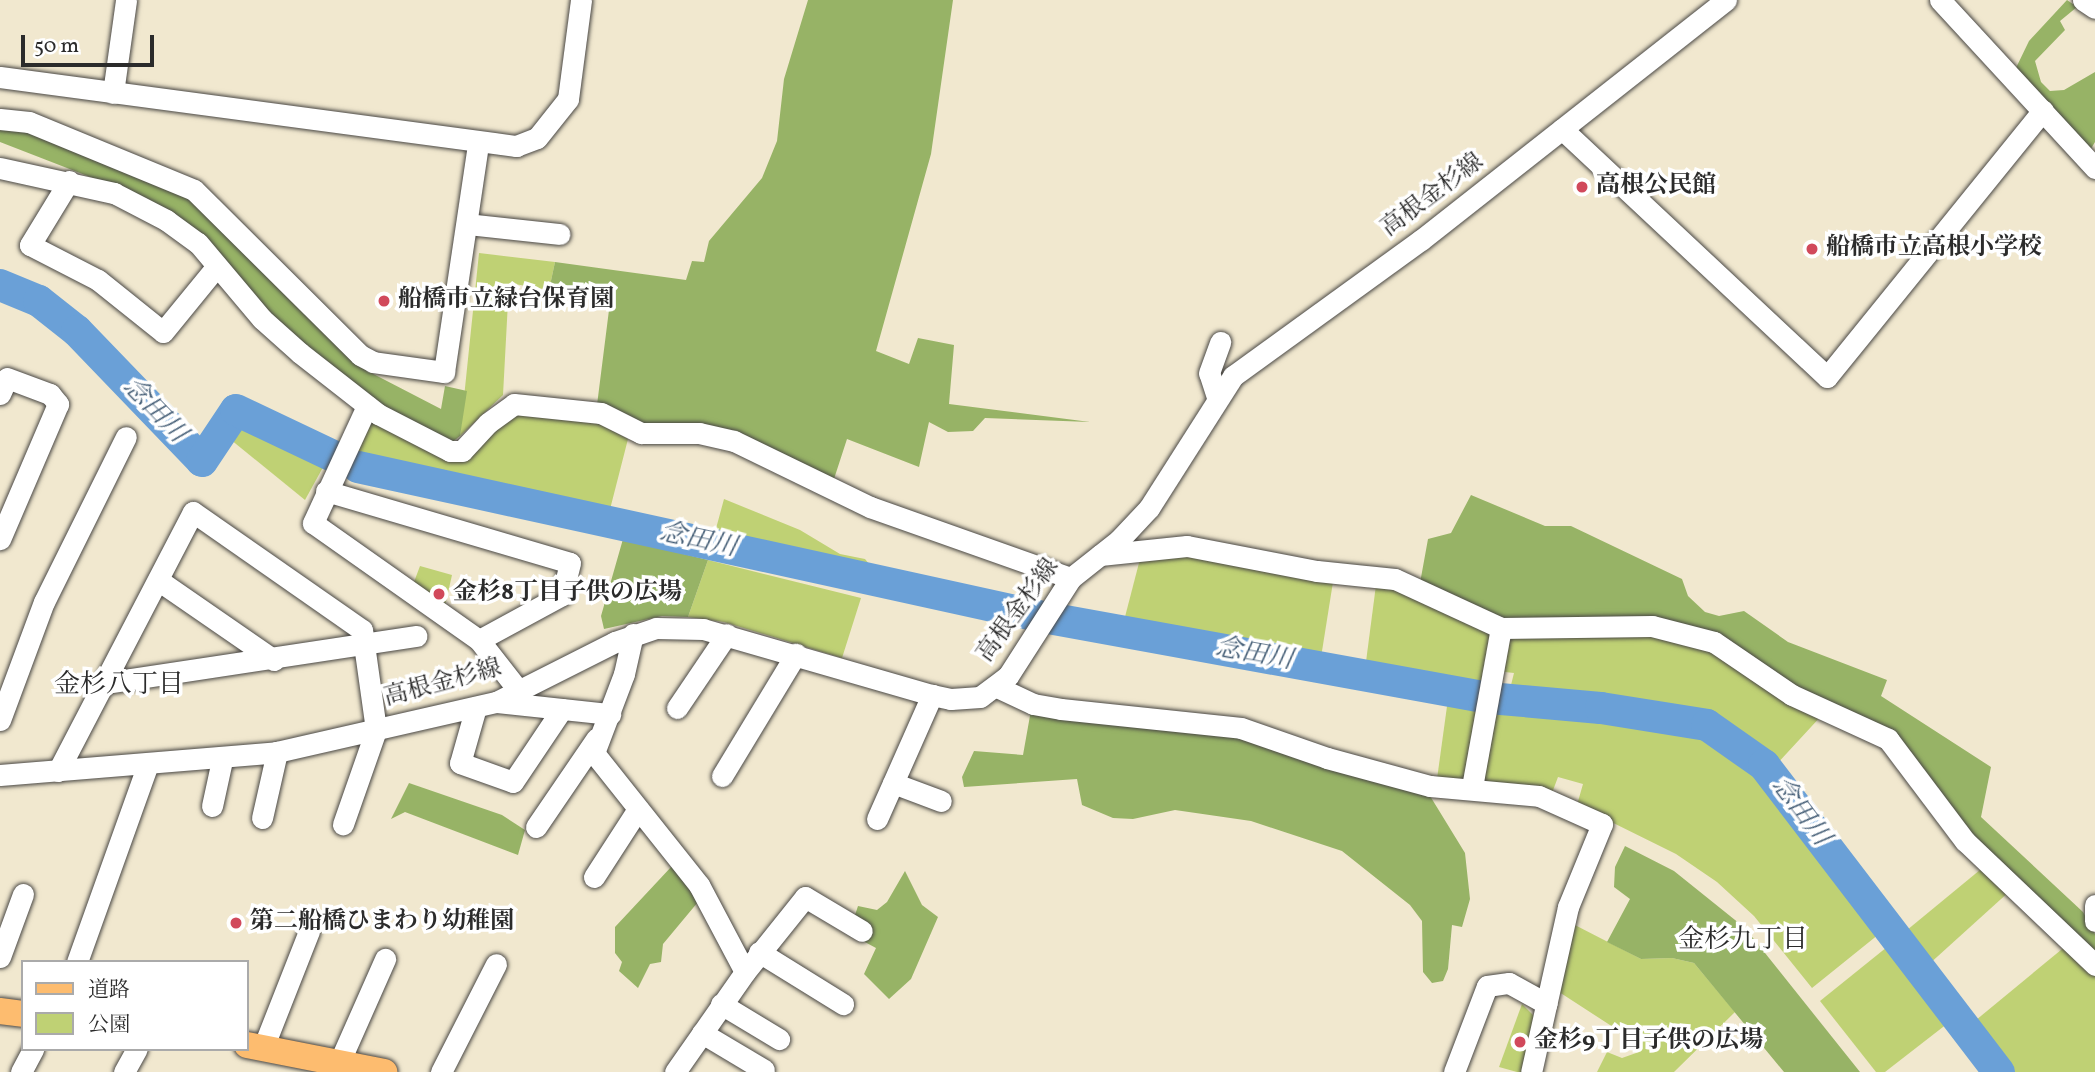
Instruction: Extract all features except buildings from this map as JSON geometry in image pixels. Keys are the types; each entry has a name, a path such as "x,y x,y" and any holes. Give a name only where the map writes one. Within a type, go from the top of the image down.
{"main road":[{"path":"0,1011 21,1013"},
{"path":"255,1046 384,1072"}],"street":[{"path":"113,93 126,0"},
{"path":"0,77 478,144 527,145 553,122 568,99 581,0"},
{"name":"高根金杉線","path":"0,775 222,760 276,752 486,705 633,634 679,627 727,634 932,695 965,699 1002,681 1067,583 1149,508 1217,397 1246,365 1421,240 1726,0"},
{"path":"1940,0 2095,168"},
{"path":"2083,0 2095,8"},
{"path":"1562,130 1827,377 2043,110"},
{"path":"0,119 29,122 194,190 354,349 373,362 444,372 478,144"},
{"path":"0,168 114,193 166,220 198,243 262,320 367,406 456,453 514,404 601,414 641,433 698,433 734,441 870,507 1067,583"},
{"path":"69,181 30,245 98,280 163,332 217,266"},
{"path":"467,224 559,234"},
{"path":"1217,397 1209,373 1220,342"},
{"path":"0,394 7,378 50,394 58,404 0,539"},
{"path":"367,406 313,523 479,640 519,691"},
{"path":"0,720 44,602 126,437"},
{"path":"326,491 570,563 562,595 479,640"},
{"path":"58,771 193,512 362,630 376,730 343,824"},
{"path":"1100,555 1186,546 1317,571 1395,579 1501,628 1652,626 1685,631 1714,642 1792,695 1888,739 1965,841 2095,965"},
{"path":"158,580 274,660"},
{"path":"1472,787 1501,628"},
{"path":"536,827 610,715 633,634"},
{"path":"677,708 727,634"},
{"path":"106,683 364,647 415,636"},
{"path":"722,776 796,654"},
{"path":"1002,681 1033,704 1241,728 1327,758 1430,786 1472,787 1539,796 1602,824 1569,907 1531,1072"},
{"path":"877,819 932,695"},
{"path":"562,709 513,782 460,763 486,705 562,709 610,715"},
{"path":"598,735 594,753 699,885 744,972"},
{"path":"262,818 276,752"},
{"path":"212,806 222,760"},
{"path":"78,960 148,766"},
{"path":"893,783 941,801"},
{"path":"594,877 638,809"},
{"path":"0,957 23,894"},
{"path":"675,1072 744,972 805,897 862,930"},
{"path":"2095,905 2095,921"},
{"path":"255,1046 309,931"},
{"path":"759,952 843,1004"},
{"path":"339,1063 385,959"},
{"path":"441,1072 496,964"},
{"path":"1454,1072 1487,986 1508,983 1547,1004"},
{"path":"721,1004 779,1039"},
{"path":"702,1032 764,1070"},
{"path":"21,1072 32,1051"},
{"path":"124,1072 136,1051"}],"green space":[{"path":"808,0 953,0 931,154 876,351 909,364 918,338 954,345 949,404 1090,422 985,418 973,431 948,432 929,422 919,467 847,439 833,482 794,465 641,427 597,405 610,302 549,290 555,262 686,280 692,261 704,262 709,241 762,178 777,141 784,79"},
{"path":"2067,0 2077,7 2060,21 2065,30 2035,61 2041,82 2050,91 2064,90 2095,72 2095,142 2089,152 2014,72 2029,41"},
{"path":"0,123 26,128 191,198 356,365 441,409 445,386 467,391 460,436 451,443 382,409 265,315 202,238 116,187 0,142"},
{"path":"479,253 555,262 549,290 509,283 503,395 460,436"},
{"path":"519,412 597,422 628,439 606,525 347,458 367,415 448,455"},
{"path":"235,416 327,460 305,500 225,435"},
{"path":"1471,495 1545,526 1571,526 1682,579 1688,596 1705,612 1719,616 1744,611 1788,642 1887,680 1881,696 1991,767 1981,817 2083,912 2095,934 2095,957 1968,837 1912,761 1843,714 1716,640 1501,624 1420,583 1428,539 1451,533"},
{"path":"724,499 800,530 840,554 865,559 882,580 908,585 920,576 915,602 711,547"},
{"path":"623,539 708,560 688,617 662,616 604,629 601,616"},
{"path":"1182,552 1333,582 1319,670 1119,640 1140,559"},
{"path":"708,560 861,598 842,658 724,622 688,617"},
{"name":"金杉8丁目子供の広場","path":"420,566 452,575 445,606 414,582"},
{"path":"1376,585 1397,586 1492,630 1483,688 1364,677"},
{"path":"1628,632 1713,647 1823,714 1774,767 1702,717 1602,703 1508,697 1514,673 1496,671 1503,634"},
{"path":"1448,699 1479,704 1463,781 1437,779"},
{"path":"1489,704 1701,730 1761,769 1884,930 1812,988 1754,916 1717,882 1676,854 1577,805 1583,784 1558,777 1552,793 1484,781 1480,764"},
{"path":"1031,710 1206,727 1427,791 1465,853 1470,899 1462,927 1452,925 1448,969 1443,981 1432,983 1423,972 1422,921 1410,905 1342,851 1251,821 1175,810 1133,819 1113,818 1082,805 1077,779 964,787 962,777 974,751 1023,755"},
{"path":"409,783 502,815 525,830 518,855 405,812 391,819"},
{"path":"1625,846 1674,871 1745,928 1860,1072 1784,1072 1694,963 1672,958 1641,959 1607,942 1630,899 1614,887 1615,867"},
{"path":"1986,865 2011,890 1927,966 1901,935"},
{"path":"672,866 698,902 663,944 661,962 650,964 638,988 619,971 622,962 615,953 615,927"},
{"path":"905,871 922,905 938,917 911,979 889,999 864,974 876,948 863,941 853,921 858,906 877,910 887,902"},
{"path":"1571,923 1641,959 1672,958 1694,963 1735,1012 1674,1072 1597,1072 1607,1052 1622,1058 1639,1052 1613,1027 1556,990"},
{"path":"1892,943 1952,1020 1885,1072 1876,1072 1820,1001"},
{"path":"2067,945 2095,976 2095,1072 2006,1072 1970,1025"},
{"name":"金杉9丁目子供の広場","path":"1522,1004 1536,1018 1526,1072 1517,1072 1499,1067"}],"waterway":[{"name":"念田川","path":"0,285 39,301 77,331 202,461 236,410 337,458"},
{"name":"念田川","path":"358,467 1043,617 1489,698 1601,708 1707,725 1764,765 1999,1072"}],"place":[{"name":"高根公民館","path":"1582,187"},
{"name":"船橋市立高根小学校","path":"1812,249"},
{"name":"船橋市立緑台保育園","path":"384,301"},
{"name":"金杉8丁目子供の広場","path":"439,594"},
{"name":"第二船橋ひまわり幼稚園","path":"236,923"},
{"name":"金杉9丁目子供の広場","path":"1520,1042"}],"district":[{"name":"金杉八丁目","path":"119,686"},
{"name":"金杉九丁目","path":"1743,941"}]}
